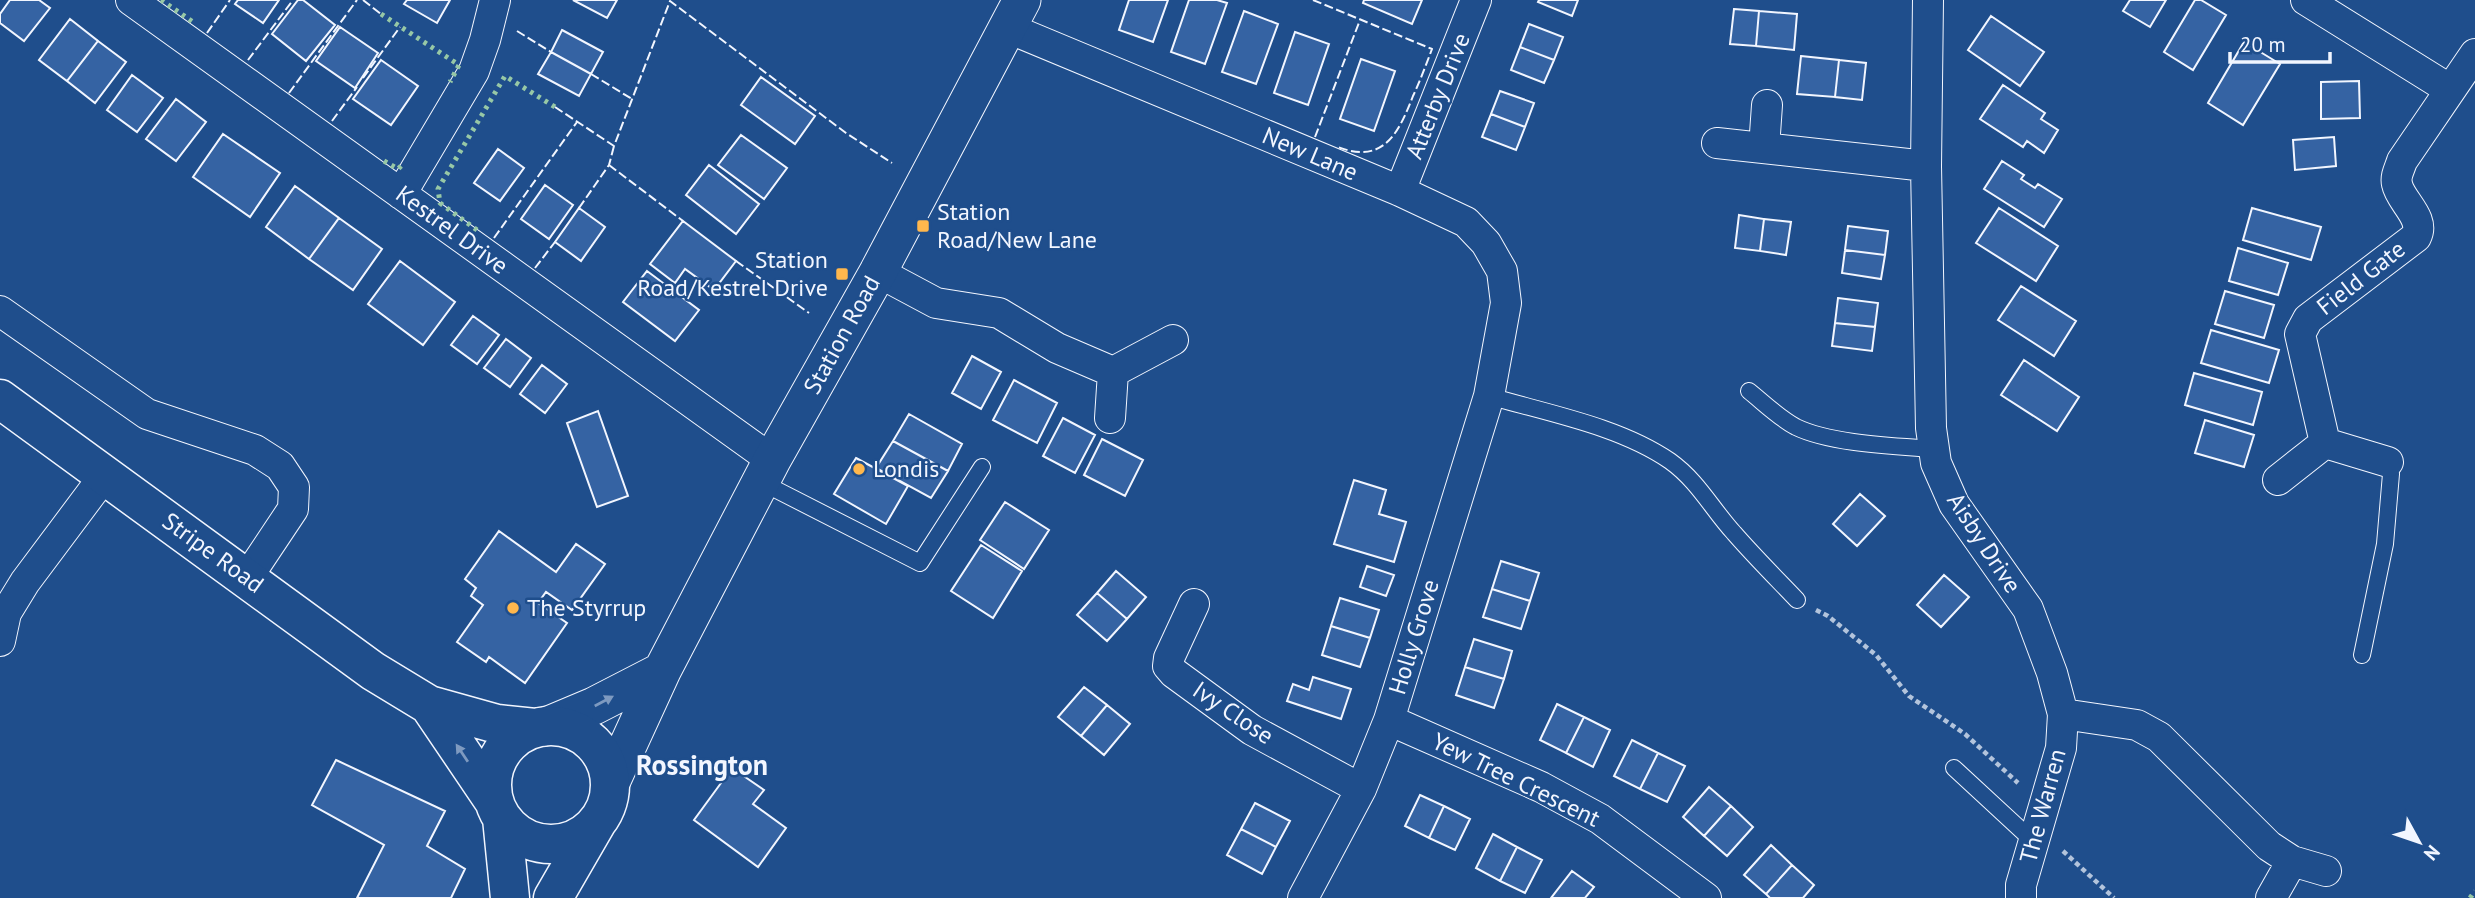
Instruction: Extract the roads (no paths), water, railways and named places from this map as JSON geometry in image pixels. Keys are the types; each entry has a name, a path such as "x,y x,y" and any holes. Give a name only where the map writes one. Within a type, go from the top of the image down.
{"main road":[{"name":"Stripe Road","path":"0,399 373,671 429,705 497,724 539,727"},
{"name":"Stripe Road","path":"429,705 498,809"},
{"path":"510,898 492,781 497,761 508,744 522,733 539,727 561,727 578,733 591,742 601,753 612,780 610,795 600,817 553,898"},
{"path":"498,809 515,832 532,841 551,844 570,840 587,831 600,817"}],"street":[{"name":"Kestrel Drive","path":"131,0 401,194 767,471"},
{"path":"401,194 474,71 495,0"},
{"name":"Atterby Drive","path":"1400,191 1476,0"},
{"name":"Aisby Drive","path":"1927,0 1926,166 1931,428 1936,463 1954,504 2028,609 2052,673 2063,714"},
{"path":"2306,0 2449,89 2475,54"},
{"name":"New Lane","path":"1015,14 1466,222 1486,243 1502,271 1506,303 1496,364"},
{"name":"Station Road","path":"612,780 662,670 1015,14"},
{"name":"Field Gate","path":"2325,443 2300,334 2308,319 2416,237 2419,231 2418,223 2397,186 2397,176 2402,161 2449,89"},
{"path":"1764,148 1767,105"},
{"path":"1717,143 1926,166"},
{"path":"878,272 936,303 999,313 1057,348 1113,372"},
{"path":"0,311 146,414 255,450 280,466 294,487 293,509 247,578"},
{"path":"1113,372 1173,340"},
{"name":"Holly Grove","path":"1303,898 1361,789 1389,720 1489,396 1496,364"},
{"path":"1110,418 1113,372"},
{"path":"2278,480 2325,443 2388,462"},
{"path":"0,640 6,613 25,582 105,475"},
{"name":"Ivy Close","path":"1194,604 1169,658 1168,666 1174,673 1252,730 1361,789"},
{"path":"539,727 594,706 662,670"},
{"path":"2063,714 2137,725 2159,737 2269,846 2292,861 2326,871"},
{"name":"The Warren","path":"2021,898 2021,885 2062,748 2063,714"},
{"name":"Yew Tree Crescent","path":"1389,720 1541,787 1600,819 1706,898"},
{"path":"2271,898 2292,861"}],"lane":[{"path":"1749,391 1797,427 1819,435 1872,444 1934,449"},
{"path":"1489,396 1611,432 1670,461 1696,482 1733,532 1797,600"},
{"path":"2362,655 2385,544 2391,474 2388,462"},
{"path":"767,471 920,563 982,467"},
{"path":"1954,768 2039,826"}],"place":[{"name":"Station Road/New Lane","path":"923,226"},
{"name":"Station Road/Kestrel Drive","path":"842,274"},
{"name":"Londis","path":"859,469"},
{"name":"The Styrrup","path":"513,608"}],"district":[{"name":"Rossington","path":"702,765"}]}
